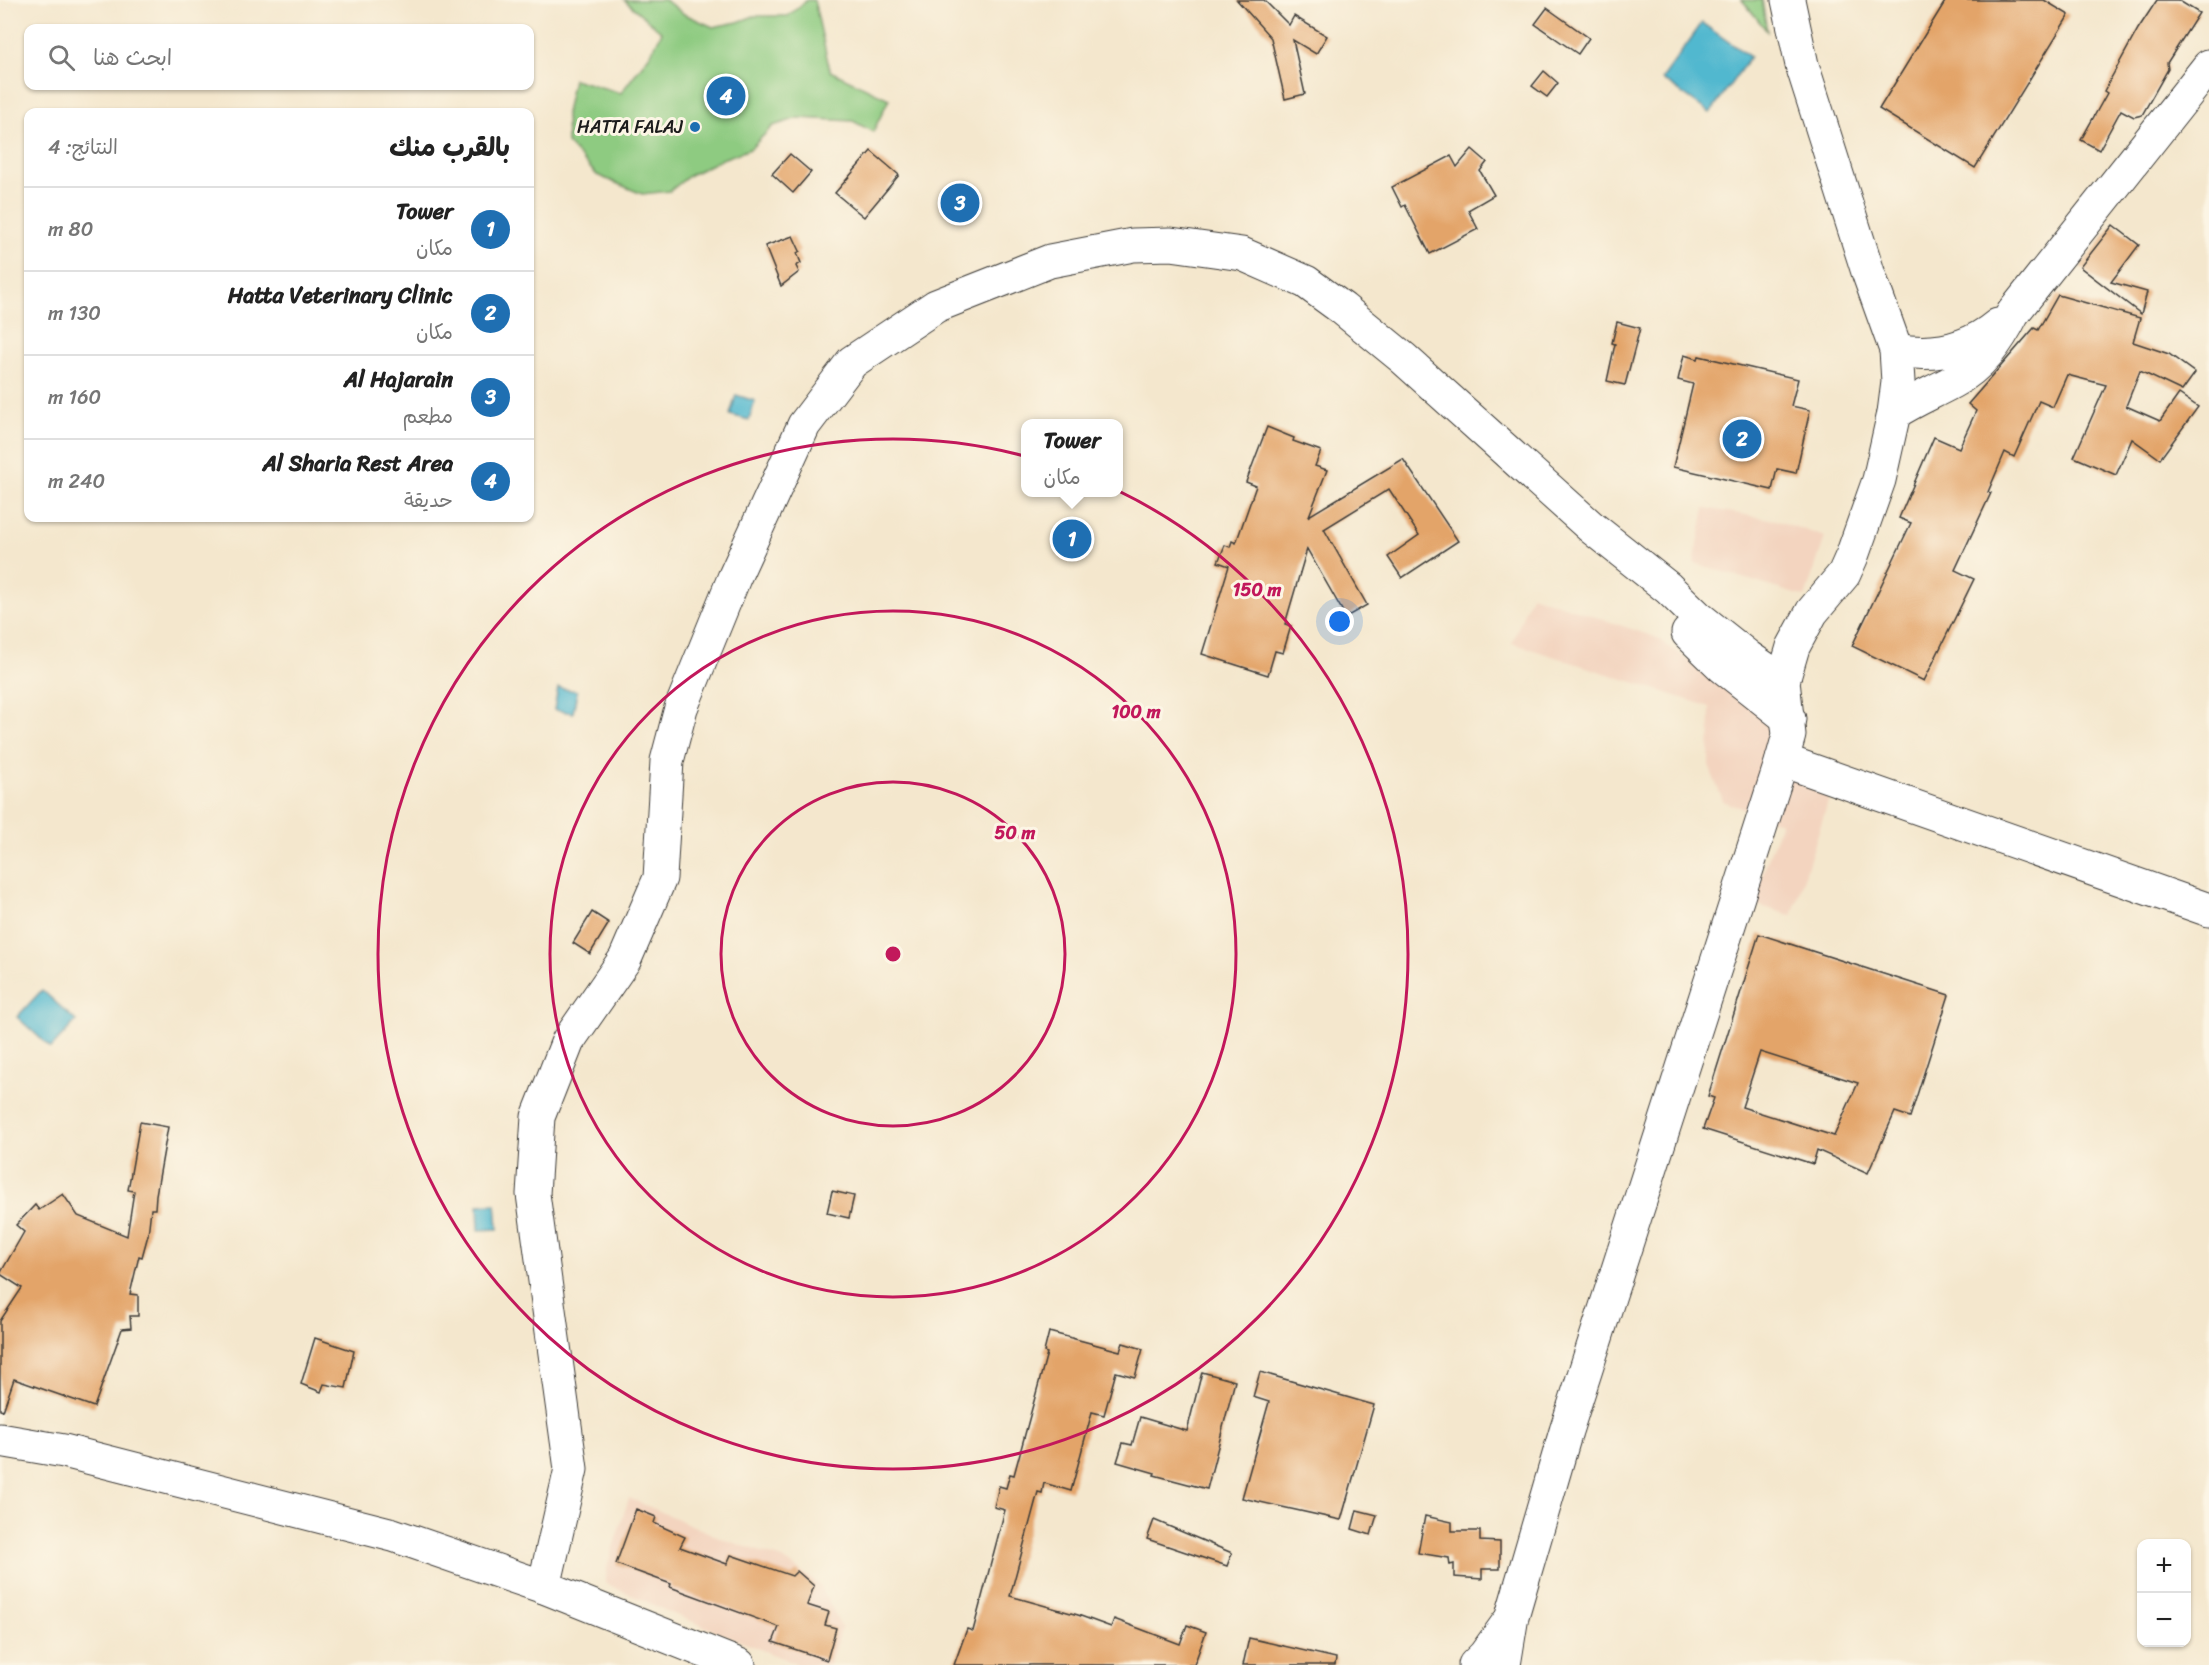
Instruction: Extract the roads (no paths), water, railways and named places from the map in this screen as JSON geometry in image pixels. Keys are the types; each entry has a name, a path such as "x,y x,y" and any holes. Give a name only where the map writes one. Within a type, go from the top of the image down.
{"street":[{"path":"1504,1665 1512,1616 1566,1431 1782,760 1789,735 1783,681 1793,647 1812,612 1844,574 1852,556 1879,480 1894,413 1898,382 1896,350 1868,272 1802,65 1788,0"},
{"path":"1894,413 1922,396 1953,382 1988,354 2013,313 2209,66"},
{"path":"544,1587 571,1469 533,1194 538,1118 568,1041 625,959 660,878 667,761 681,708 734,579 804,424 852,362 936,306 1050,261 1133,245 1171,244 1242,254 1306,282 1343,309 1403,358 1634,563 1668,588 1699,618 1748,657 1783,681"},
{"path":"1896,350 1927,353 1958,348 1985,336 2013,313"},
{"path":"1634,563 1655,595 1698,643 1722,666 1789,719"},
{"path":"1782,760 2209,910"},
{"path":"0,1440 64,1451 393,1535 544,1587 739,1665"},
{"path":"1475,1665 1485,1655 1512,1616"}],"water":[{"path":"1702,23 1750,57 1710,113 1662,79"},
{"path":"736,395 755,401 749,420 730,415"},
{"path":"558,688 577,691 573,713 554,710"},
{"path":"42,990 76,1021 51,1048 17,1017"},
{"path":"496,1204 498,1229 479,1230 478,1205"}],"place":[{"name":"Al Sharia Rest Area","path":"726,96"},
{"name":"HATTA FALAJ","path":"695,127"},
{"name":"Al Hajarain","path":"960,203"},
{"name":"Hatta Veterinary Clinic","path":"1742,439"},
{"name":"Tower","path":"1072,539"}]}
